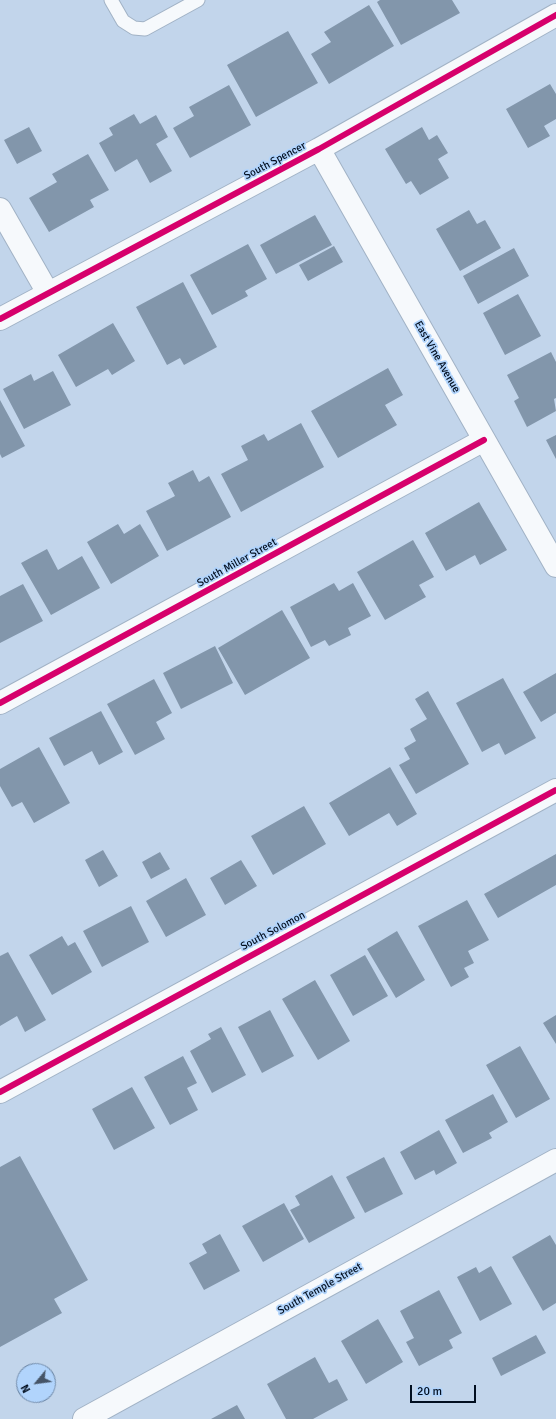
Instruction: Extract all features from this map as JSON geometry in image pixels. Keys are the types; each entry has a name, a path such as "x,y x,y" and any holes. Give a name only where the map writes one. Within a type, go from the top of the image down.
{"street":[{"name":"South Spencer","path":"0,319 319,148 556,15"},
{"name":"East Vine Avenue","path":"319,148 556,566"},
{"path":"0,210 48,293"},
{"name":"South Miller Street","path":"0,703 484,440"},
{"name":"South Solomon","path":"0,1092 556,790"},
{"name":"South Temple Street","path":"84,1419 556,1160"}],"lane":[{"path":"111,0 123,21 134,28 145,29 198,0"}],"building":[{"path":"380,0 452,0 460,13 401,45 377,2"},
{"path":"369,5 394,46 329,84 311,54 331,42 324,32"},
{"path":"288,31 318,83 256,117 227,65"},
{"path":"550,84 556,94 556,119 544,126 550,136 528,148 506,109"},
{"path":"229,85 251,125 190,158 173,128 194,116 189,107"},
{"path":"134,114 140,124 156,115 168,137 156,144 172,171 150,183 137,159 115,172 99,143 113,135 109,128"},
{"path":"29,127 42,151 17,164 4,140"},
{"path":"422,127 429,140 437,135 448,153 438,159 449,178 420,195 411,181 406,184 385,149"},
{"path":"88,154 109,190 90,200 94,207 49,232 29,198 57,182 52,174"},
{"path":"469,210 477,224 485,220 501,248 460,271 436,229"},
{"path":"315,215 332,245 276,274 260,245"},
{"path":"248,244 267,279 245,291 248,296 212,315 190,275"},
{"path":"334,246 343,262 308,281 299,265"},
{"path":"514,248 529,276 478,304 463,276"},
{"path":"183,282 217,347 184,365 180,358 167,365 136,307"},
{"path":"518,294 541,336 505,355 483,313"},
{"path":"113,323 135,361 112,375 108,369 76,387 58,355"},
{"path":"551,352 556,362 556,398 554,399 556,411 527,427 514,401 519,398 507,375"},
{"path":"388,368 403,395 385,405 397,425 338,458 311,411"},
{"path":"53,371 71,405 24,429 3,389 31,374 34,381"},
{"path":"0,400 25,446 2,458 0,454"},
{"path":"301,423 324,467 241,512 221,474 248,460 241,446 264,434 268,441"},
{"path":"556,435 556,459 546,440"},
{"path":"193,470 199,482 209,476 231,517 167,551 146,511 175,496 168,483"},
{"path":"479,502 507,550 480,565 475,555 446,571 425,533"},
{"path":"118,524 124,534 140,524 159,556 111,584 87,542"},
{"path":"413,540 434,577 419,585 426,597 385,620 357,572"},
{"path":"47,549 58,570 82,556 100,588 51,615 21,563"},
{"path":"334,583 339,591 353,583 371,616 348,628 351,635 329,646 325,640 311,647 290,607"},
{"path":"23,584 43,621 0,643 0,596"},
{"path":"282,610 310,658 245,695 218,648"},
{"path":"215,646 233,683 181,709 163,673"},
{"path":"556,673 556,713 541,722 523,692"},
{"path":"503,678 536,738 505,755 499,743 482,752 456,703"},
{"path":"154,679 172,713 156,722 165,739 135,755 107,704"},
{"path":"428,691 469,764 416,794 399,765 410,759 404,748 416,741 410,729 427,719 415,699"},
{"path":"101,711 123,752 99,765 92,751 64,766 49,738"},
{"path":"39,747 70,803 34,823 22,802 12,807 0,786 0,769"},
{"path":"390,767 417,814 397,826 389,813 349,836 329,803"},
{"path":"304,806 326,844 273,875 251,836"},
{"path":"103,850 118,876 99,887 85,860"},
{"path":"160,852 170,869 151,879 142,862"},
{"path":"556,854 556,885 498,918 484,894"},
{"path":"241,860 257,886 225,905 210,878"},
{"path":"186,878 206,915 166,937 146,901"},
{"path":"467,900 489,940 468,951 474,963 464,968 469,977 451,987 418,926"},
{"path":"131,906 149,942 102,967 83,931"},
{"path":"397,931 425,980 396,998 367,949"},
{"path":"62,936 68,946 75,942 92,972 52,995 29,955"},
{"path":"8,952 46,1020 25,1032 17,1016 0,1026 0,956"},
{"path":"365,955 388,996 353,1016 330,975"},
{"path":"315,980 350,1041 318,1060 282,999"},
{"path":"270,1010 294,1056 262,1073 238,1027"},
{"path":"556,1015 556,1044 543,1023"},
{"path":"221,1027 246,1075 212,1093 190,1051 211,1039 208,1034"},
{"path":"520,1046 550,1099 516,1118 486,1065"},
{"path":"183,1056 197,1083 187,1088 198,1110 170,1125 144,1077"},
{"path":"132,1087 155,1128 114,1150 92,1109"},
{"path":"493,1094 508,1122 489,1133 492,1138 463,1153 445,1120"},
{"path":"439,1130 457,1163 436,1175 434,1170 415,1180 400,1152"},
{"path":"20,1156 88,1280 54,1299 62,1313 0,1347 0,1167"},
{"path":"384,1157 403,1194 365,1213 346,1177"},
{"path":"332,1175 355,1218 309,1243 290,1210 300,1205 295,1196"},
{"path":"284,1203 304,1239 263,1262 242,1226"},
{"path":"220,1234 240,1271 204,1290 189,1263 207,1253 202,1244"},
{"path":"550,1235 556,1245 556,1303 543,1311 512,1257"},
{"path":"491,1266 512,1304 480,1321 457,1277 476,1267 479,1273"},
{"path":"439,1290 462,1333 449,1340 453,1348 419,1366 406,1342 414,1338 400,1311"},
{"path":"378,1319 403,1362 366,1384 341,1341"},
{"path":"536,1335 546,1353 501,1376 492,1358"},
{"path":"315,1357 329,1383 337,1379 348,1400 313,1419 286,1419 267,1384"},
{"path":"237,1405 245,1419 211,1419"}],"cycle path":[{"path":"0,319 319,149 556,15"},
{"path":"0,703 484,440"},
{"path":"0,1092 556,790"}]}
